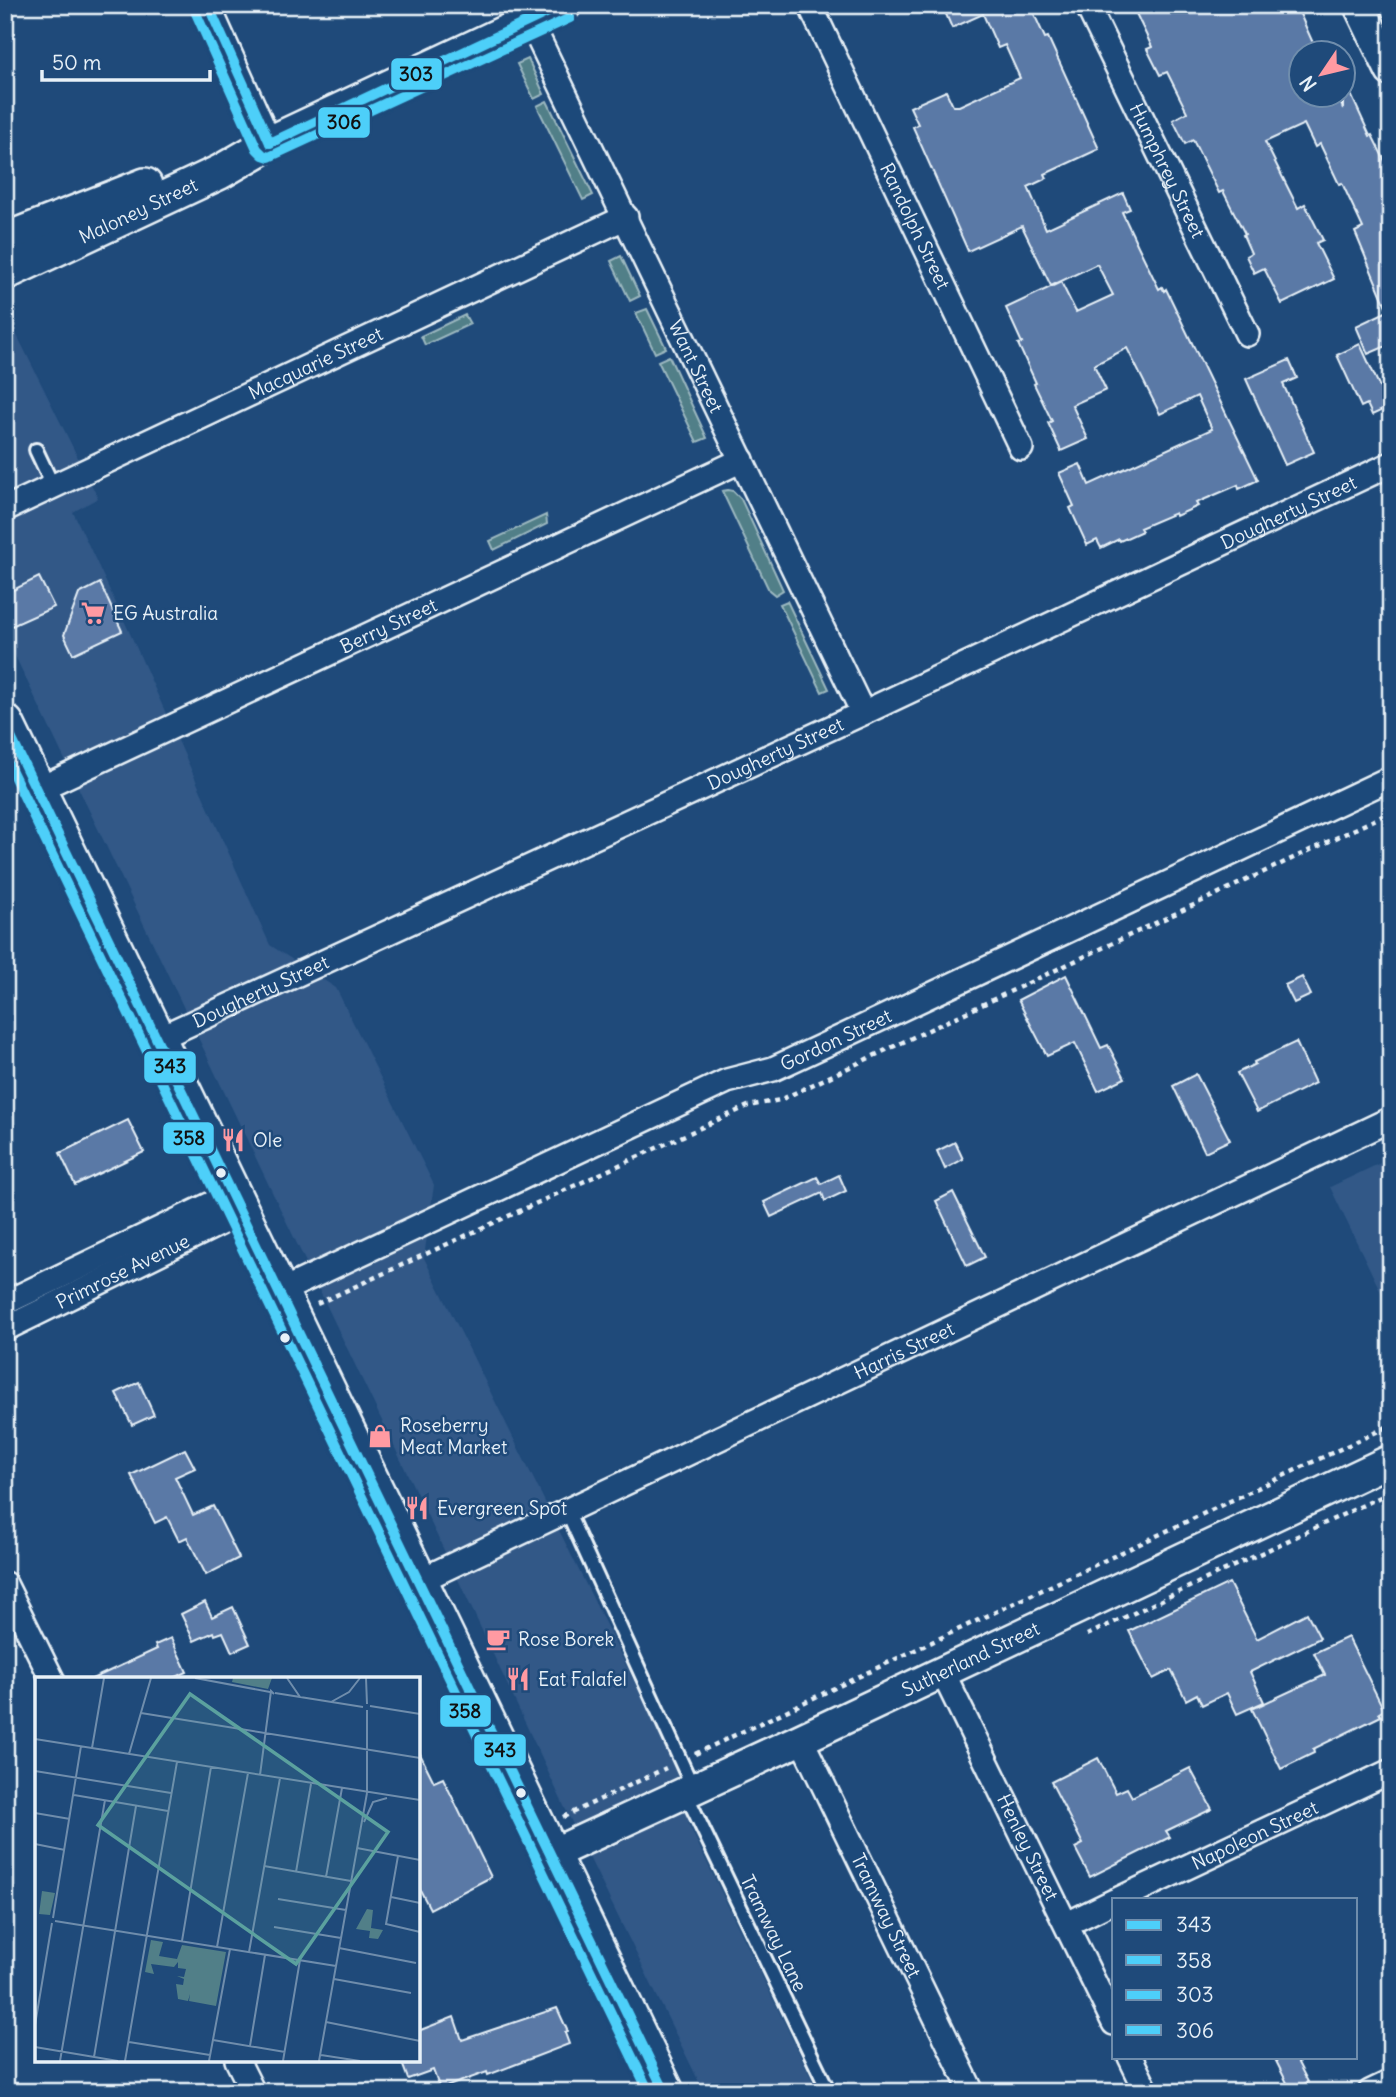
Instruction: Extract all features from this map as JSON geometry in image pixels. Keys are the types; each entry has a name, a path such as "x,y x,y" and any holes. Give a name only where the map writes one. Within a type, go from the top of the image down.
{"main road":[{"name":"Maloney Street","path":"5,273 220,172 270,143 564,5"},
{"name":"Maloney Street","path":"5,240 212,159 270,143"},
{"path":"5,227 52,221"},
{"path":"5,724 665,2092"}],"street":[{"path":"208,5 270,143"},
{"name":"Randolph Street","path":"810,5 1021,448"},
{"name":"Humphrey Street","path":"1087,5 1247,334"},
{"path":"1359,5 1391,71"},
{"name":"Want Street","path":"530,21 863,713"},
{"name":"Macquarie Street","path":"5,509 626,217"},
{"name":"Berry Street","path":"37,790 742,460"},
{"name":"Dougherty Street","path":"157,1039 863,713 1391,464"},
{"name":"Gordon Street","path":"279,1292 727,1082 773,1069 1391,778"},
{"name":"Harris Street","path":"419,1581 1391,1119"},
{"name":"Primrose Avenue","path":"15,1298 130,1255 237,1203"},
{"name":"Primrose Avenue","path":"5,1329 34,1316 130,1255"},
{"path":"15,1298 34,1316"},
{"name":"Sutherland Street","path":"550,1855 1391,1460"},
{"path":"5,1584 50,1677"},
{"name":"Henley Street","path":"942,1671 1112,2019"},
{"name":"Tramway Street","path":"801,1739 972,2092"},
{"name":"Napoleon Street","path":"1120,1898 1391,1771"},
{"name":"Napoleon Street","path":"1067,1924 1112,1902"},
{"path":"1130,2058 1147,2092"},
{"path":"238,2062 253,2092"},
{"path":"1370,2092 1391,2082"}],"lane":[{"path":"36,450 53,486"},
{"name":"Tramway Lane","path":"567,1511 681,1760 689,1789 829,2092"}],"path":[{"name":"Gordon Street","path":"317,1304 748,1106 780,1100 1391,812"},
{"name":"Sutherland Street","path":"563,1817 1391,1425"}],"shaded area":[{"path":"5,311 98,498 73,512 270,945 336,988 434,1185 424,1258 677,1768 689,1825 818,2092 704,2092 564,1806 5,635"},
{"path":"1391,1158 1391,1313 1330,1187"}],"green space":[{"path":"528,59 544,94 534,99 517,64"},
{"path":"547,101 593,195 583,200 537,106"},
{"path":"621,256 640,296 630,301 611,261"},
{"path":"647,309 666,348 655,353 636,313"},
{"path":"465,315 470,324 425,345 421,336"},
{"path":"669,356 707,438 697,442 658,361"},
{"path":"728,490 741,499 783,590 775,595 769,590 722,491"},
{"path":"546,515 547,524 494,550 490,541"},
{"path":"787,601 829,689 822,692 780,604"}],"building":[{"path":"942,5 1030,5 1045,38 1048,37 1099,149 1045,174 1047,178 1028,187 1046,229 1123,193 1130,209 1122,212 1159,289 1166,289 1258,480 1239,489 1238,485 1196,503 1198,506 1140,528 1142,531 1120,541 1119,539 1101,548 1097,540 1087,545 1070,508 1074,506 1059,473 1080,464 1089,485 1212,429 1197,396 1160,414 1127,348 1094,365 1106,390 1072,405 1088,439 1061,451 1048,423 1052,421 1018,344 1022,343 1006,308 1061,282 1076,312 1113,295 1097,264 1051,286 1022,226 968,251 913,127 918,124 910,107 946,91 953,106 959,106 1020,78 1005,45 998,48 983,14 952,28"},
{"path":"1132,5 1296,5 1311,38 1288,38 1288,108 1357,108 1391,173 1391,344 1368,354 1356,326 1388,311 1355,232 1363,228 1320,144 1315,147 1304,124 1265,142 1298,208 1305,204 1323,240 1316,243 1334,279 1282,304 1264,268 1254,273 1246,256 1251,253 1243,235 1245,234 1223,191 1219,193 1193,140 1185,144 1173,120 1187,112 1167,72 1160,75 1147,49 1152,47"},
{"path":"1360,344 1389,407 1372,415 1367,404 1361,407 1337,355"},
{"path":"1289,360 1297,378 1283,384 1314,452 1285,465 1246,379"},
{"path":"39,577 54,607 5,629 5,594"},
{"name":"EG Australia","path":"100,583 122,631 73,654 64,635 79,594"},
{"path":"1066,975 1101,1048 1108,1045 1125,1078 1098,1091 1075,1043 1047,1056 1018,1000"},
{"path":"1302,977 1311,995 1294,1003 1285,985"},
{"path":"1296,1042 1315,1083 1257,1112 1237,1073"},
{"path":"1196,1074 1230,1140 1205,1152 1173,1086"},
{"path":"128,1120 144,1152 75,1185 60,1153"},
{"path":"955,1142 963,1159 945,1169 937,1151"},
{"path":"839,1175 846,1191 825,1201 822,1193 771,1217 764,1202 817,1177 821,1184"},
{"path":"953,1192 985,1257 967,1266 936,1201"},
{"path":"139,1382 154,1415 132,1425 116,1393"},
{"path":"185,1449 195,1468 175,1477 193,1515 213,1506 239,1558 206,1575 187,1537 179,1541 167,1517 155,1523 131,1475"},
{"path":"1229,1583 1257,1639 1307,1613 1320,1638 1250,1672 1264,1702 1237,1714 1227,1693 1202,1705 1197,1694 1186,1700 1171,1670 1153,1679 1129,1631"},
{"path":"205,1602 212,1617 233,1607 250,1644 232,1652 223,1632 215,1635 214,1632 194,1641 181,1614"},
{"path":"1348,1637 1384,1710 1379,1713 1381,1716 1313,1749 1314,1753 1281,1769 1252,1709 1325,1675 1314,1653"},
{"path":"171,1638 187,1672 176,1677 96,1677 157,1649 155,1645"},
{"path":"420,1754 434,1782 443,1778 491,1877 430,1909 420,1890"},
{"path":"1098,1758 1116,1793 1127,1788 1132,1797 1190,1768 1212,1809 1166,1831 1170,1837 1090,1877 1075,1848 1083,1844 1051,1782"},
{"path":"557,2008 568,2032 565,2033 569,2044 488,2075 487,2072 440,2089 433,2070 408,2079 402,2063 420,2062 420,2030 454,2017 462,2040"},
{"path":"1274,2058 1296,2058 1308,2082 1291,2091"}],"transit line":[{"name":"303","path":"208,5 270,143"},
{"name":"303","path":"270,143 563,5"},
{"name":"306","path":"195,11 257,149 269,157 570,18"},
{"name":"343","path":"5,725 665,2092"},
{"name":"358","path":"5,757 649,2092"}],"place":[{"name":"EG Australia","path":"93,613"},
{"name":"Ole","path":"233,1140"},
{"name":"Roseberry Meat Market","path":"380,1436"},
{"name":"Evergreen Spot","path":"417,1508"},
{"name":"Rose Borek","path":"498,1639"},
{"name":"Eat Falafel","path":"518,1679"}]}
